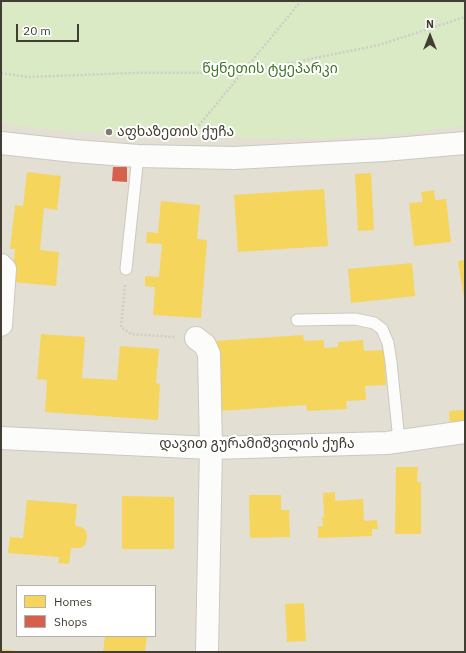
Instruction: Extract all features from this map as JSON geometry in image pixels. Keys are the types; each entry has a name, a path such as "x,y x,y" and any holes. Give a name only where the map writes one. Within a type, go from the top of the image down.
{"street":[{"path":"1,143 74,152 138,156 234,158 384,150 465,143"},
{"path":"1,265 5,269 1,325"},
{"path":"196,338 205,345 209,354 210,448 207,652"},
{"name":"დავით გურამიშვილის ქუჩა","path":"1,438 210,448 399,441 465,432"}],"lane":[{"path":"126,269 138,156"},
{"path":"297,320 356,319 374,323 382,329 388,343 391,362 399,441"}],"path":[{"path":"190,137 240,73 300,1"},
{"path":"1,73 28,77 133,73 240,73 379,45 465,17"},
{"path":"125,284 121,327 131,334 196,338"}],"shaded area":[{"path":"1,1 465,1 465,652 1,652"}],"green space":[{"name":"წყნეთის ტყეპარკი","path":"1,1 465,1 465,126 389,135 332,138 255,138 124,135 42,129 1,123"}],"building: Homes":[{"path":"27,172 61,176 57,210 44,208 40,250 59,252 56,286 12,282 15,249 10,249 15,205 23,206"},
{"path":"371,173 374,230 358,231 355,174"},
{"path":"324,189 328,246 238,252 234,195"},
{"path":"434,190 435,200 446,199 451,242 414,246 409,203 423,202 421,192"},
{"path":"161,201 200,205 197,239 207,240 201,318 153,315 155,287 145,286 145,276 159,277 162,244 146,243 147,232 158,233"},
{"path":"465,260 465,298 464,298 458,261"},
{"path":"412,263 415,296 351,303 348,269"},
{"path":"41,334 85,337 82,378 117,380 120,346 159,349 156,383 160,384 158,420 45,412 47,380 37,379"},
{"path":"303,335 304,341 324,340 324,348 338,347 338,342 363,340 364,351 384,350 386,385 365,386 366,400 346,401 347,409 307,411 306,405 220,411 215,341"},
{"path":"464,410 465,422 450,424 449,411"},
{"path":"396,467 418,467 417,482 421,482 421,534 395,534"},
{"path":"335,492 335,501 363,499 364,521 377,520 378,529 372,529 372,536 318,538 318,526 323,526 322,517 324,517 323,493"},
{"path":"249,495 281,495 281,510 289,510 290,537 250,538"},
{"path":"122,496 174,497 174,549 122,549"},
{"path":"27,500 77,504 75,526 82,527 86,531 87,537 85,545 80,548 71,548 69,564 58,563 59,557 8,553 10,537 23,538"},
{"path":"304,603 306,641 287,642 285,604"},
{"path":"105,637 147,637 145,652 103,652"},
{"path":"1,649 16,651 16,652 1,652"}],"building: Shops":[{"path":"113,167 127,167 127,182 112,181"}],"place":[{"name":"აფხაზეთის ქუჩა","path":"109,132"}]}
